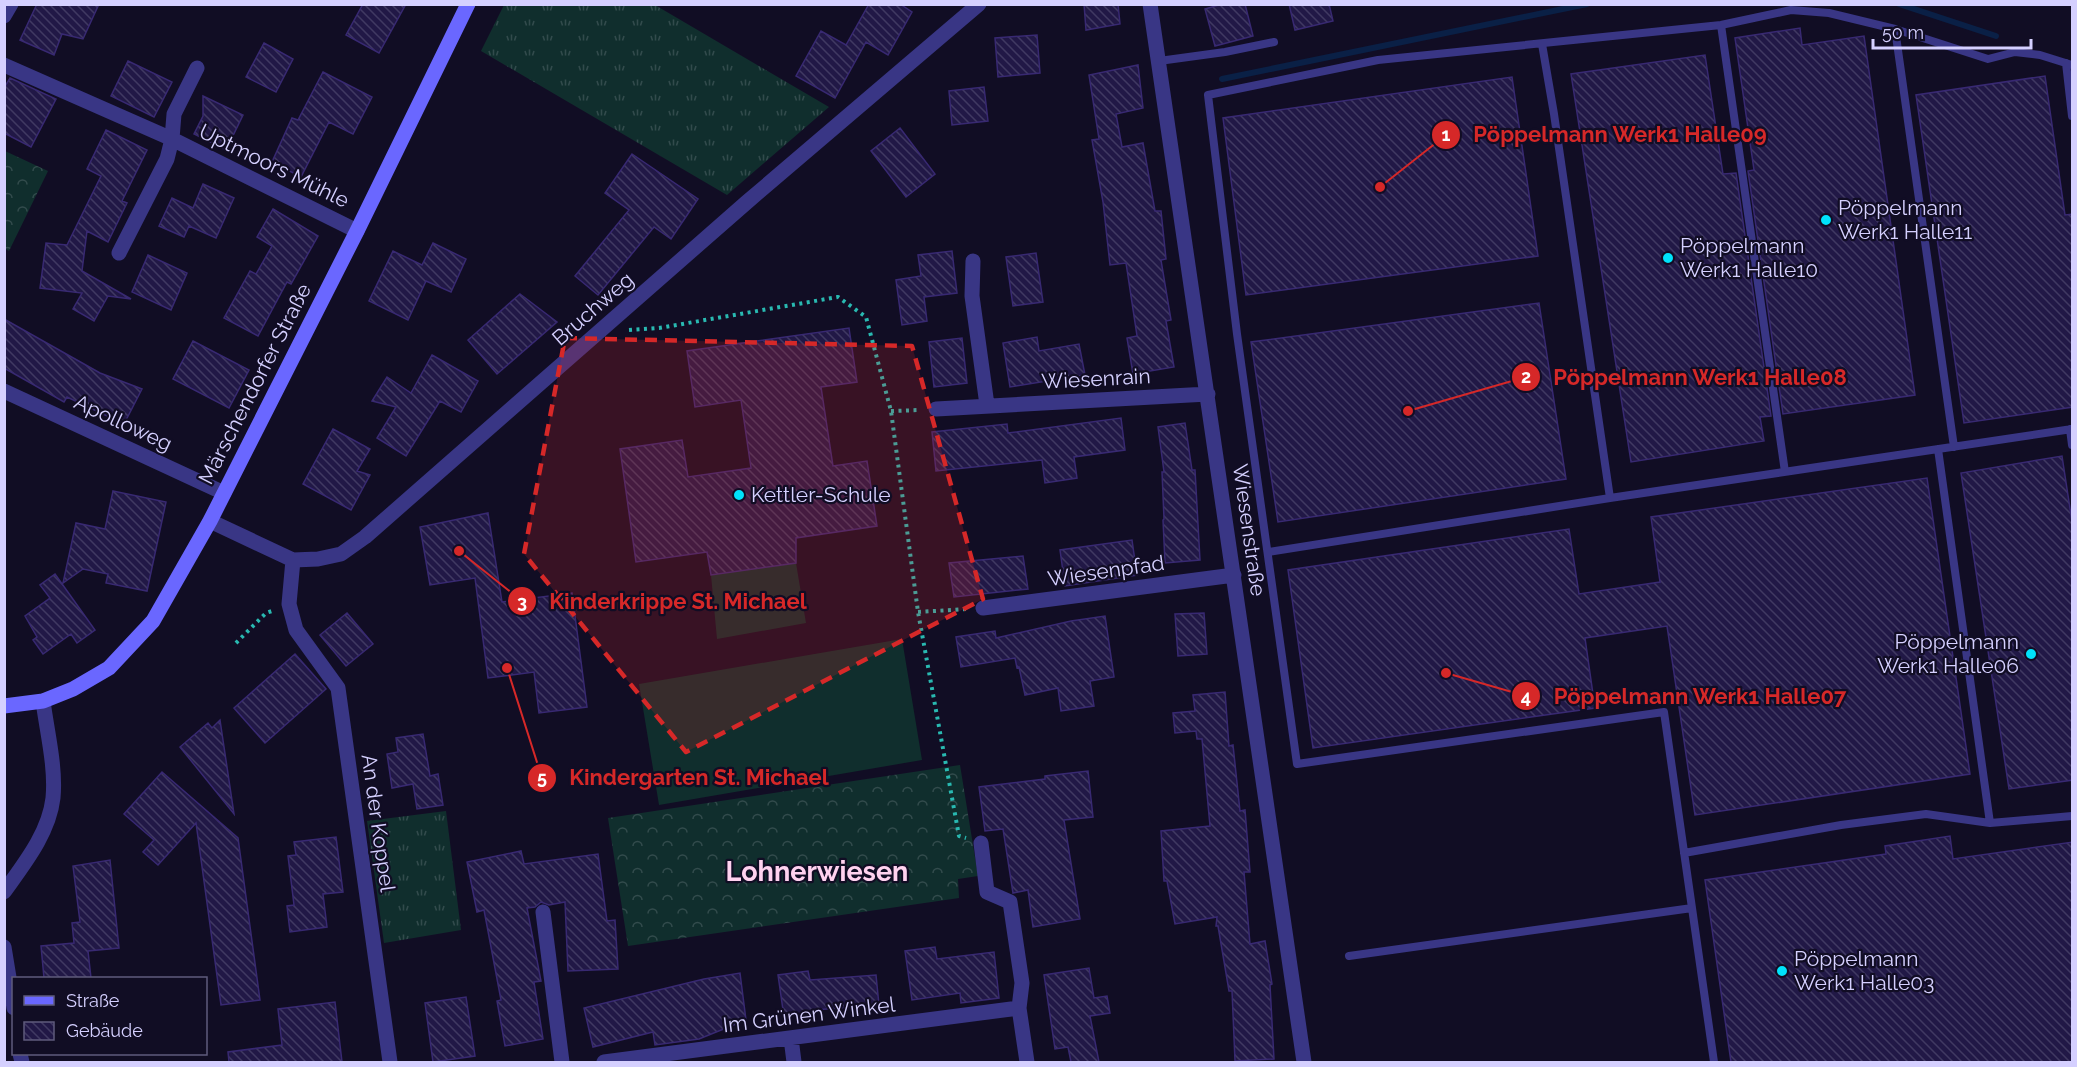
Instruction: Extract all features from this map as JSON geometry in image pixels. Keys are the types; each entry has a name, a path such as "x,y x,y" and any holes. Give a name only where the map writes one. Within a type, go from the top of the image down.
{"street":[{"path":"4,16 11,4"},
{"name":"Märschendorfer Straße","path":"4,706 43,701 73,689 109,668 153,621 210,521 357,231 468,4"},
{"name":"Bruchweg","path":"210,521 293,560 318,560 341,554 365,537 756,194 979,4"},
{"name":"Wiesenstraße","path":"1150,4 1304,1062"},
{"name":"Uptmoors Mühle","path":"4,64 172,139 357,231"},
{"name":"Uptmoors Mühle","path":"119,253 167,159 172,139 174,114 197,68"},
{"path":"973,261 972,296 987,405"},
{"name":"Apolloweg","path":"4,391 224,493"},
{"name":"Wiesenrain","path":"936,409 1208,394"},
{"name":"An der Koppel","path":"293,560 289,604 296,630 338,688 390,1062"},
{"name":"Wiesenpfad","path":"983,608 1234,575"},
{"path":"4,892 36,844 46,822 52,799 53,776 43,701"},
{"path":"981,843 987,892 1010,903 1022,983 1019,1008 1027,1062"},
{"path":"543,912 562,1062"},
{"path":"4,947 12,996"},
{"name":"Im Grünen Winkel","path":"604,1062 1019,1008"},
{"path":"791,1038 794,1062"}],"lane":[{"path":"1714,1062 1664,712 1297,764 1237,334 1208,95 1378,60 1721,25 1791,10 1829,13 1895,29 1988,60 2015,52 2040,55 2069,64 2073,116"},
{"path":"1721,25 1785,472"},
{"path":"1895,29 1954,447"},
{"path":"1159,61 1225,52 1274,42"},
{"path":"1542,44 1610,498"},
{"path":"1268,552 2072,429 2073,445"},
{"path":"1938,449 1990,823"},
{"path":"1684,853 1841,825 1926,814 1990,823 2073,816"},
{"path":"1349,956 1692,908"}],"path":[{"path":"599,331 659,328 838,297 866,317 891,411 918,612 959,836 981,843"},
{"path":"891,411 936,409"},
{"path":"236,643 266,613 289,604"},
{"path":"918,612 983,608"}],"highlighted area":[{"path":"565,338 912,346 983,599 686,752 524,554"}],"green space":[{"path":"504,5 655,5 829,107 727,195 481,51"},
{"path":"5,151 48,171 9,251 4,248"},
{"path":"796,563 806,623 717,639 711,575"},
{"path":"902,639 922,760 659,805 639,684"},
{"path":"960,765 978,876 958,879 959,898 628,946 608,818"},
{"path":"446,811 461,930 384,943 367,821"}],"building":[{"path":"37,4 99,4 83,39 62,34 54,55 20,40"},
{"path":"363,4 406,4 379,53 346,35"},
{"path":"869,4 900,4 912,12 888,55 866,42 835,98 796,76 821,31 846,45"},
{"path":"1084,4 1118,4 1120,24 1086,30"},
{"path":"1222,4 1245,4 1253,36 1215,46 1205,9"},
{"path":"1289,4 1329,4 1333,21 1295,30"},
{"name":"Pöppelmann Werk1 Halle11","path":"1800,28 1802,45 1864,36 1915,395 1783,414 1748,171 1754,170 1735,38"},
{"path":"1037,35 1040,73 998,77 995,38"},
{"path":"264,43 293,59 276,92 246,77"},
{"name":"Pöppelmann Werk1 Halle10","path":"1705,55 1723,174 1736,173 1771,416 1760,417 1764,441 1631,462 1571,74"},
{"path":"128,61 172,82 154,117 111,96"},
{"path":"1138,65 1143,108 1116,114 1122,147 1143,143 1155,211 1161,211 1166,259 1161,260 1171,320 1166,321 1174,367 1133,374 1127,338 1137,336 1126,263 1110,265 1103,202 1092,140 1099,139 1089,75"},
{"path":"323,72 372,97 353,134 329,122 301,177 272,162 292,118 298,120"},
{"path":"2045,76 2065,215 2073,214 2073,407 1964,423 1916,95"},
{"path":"1512,77 1538,256 1246,295 1223,118"},
{"path":"10,78 56,99 31,147 4,133 4,88"},
{"path":"984,87 988,121 952,125 949,91"},
{"path":"203,96 243,115 226,150 194,134 203,116"},
{"path":"900,128 935,174 906,197 871,151"},
{"path":"106,130 147,150 122,201 127,203 108,242 87,231 82,271 131,299 108,296 94,321 73,309 82,293 40,288 46,243 67,245 101,176 87,169"},
{"path":"632,154 698,199 671,239 654,227 598,295 575,276 629,210 605,193"},
{"path":"203,184 234,198 216,238 189,226 184,237 159,226 172,198 193,208"},
{"path":"273,209 318,236 291,284 287,282 258,336 224,318 250,271 256,274 272,246 257,237"},
{"path":"433,243 466,259 451,292 426,281 408,320 369,301 393,251 422,265"},
{"path":"952,251 957,293 924,297 927,321 902,325 896,280 921,276 918,255"},
{"path":"1036,253 1043,302 1013,306 1006,257"},
{"path":"148,255 187,273 171,310 132,292"},
{"path":"520,294 557,322 497,374 468,340"},
{"path":"1539,303 1566,479 1278,522 1251,342"},
{"path":"4,319 100,373 142,389 124,424 67,397 64,402 4,368"},
{"name":"Kettler-Schule","path":"849,328 857,382 821,387 833,466 867,461 877,526 796,538 796,563 711,575 707,552 636,562 620,449 682,440 688,477 751,468 741,400 695,407 687,351"},
{"path":"1037,337 1039,351 1079,344 1085,375 1010,387 1003,343"},
{"path":"962,338 967,383 934,387 929,342"},
{"path":"193,341 249,370 229,408 173,379"},
{"path":"432,355 478,381 461,412 440,401 406,456 377,438 396,407 372,401 387,377 411,393"},
{"path":"1121,418 1125,450 1074,457 1077,478 1045,483 1042,460 936,471 932,432 1007,424 1008,433"},
{"path":"1185,423 1192,470 1195,470 1200,560 1165,563 1162,472 1164,472 1158,427"},
{"path":"333,429 370,449 357,471 370,475 351,510 303,484"},
{"name":"Pöppelmann Werk1 Halle06","path":"2062,456 2073,528 2073,780 2009,789 1961,473"},
{"path":"1927,478 1970,774 1695,815 1667,626 1585,638 1595,708 1313,748 1288,570 1569,529 1579,594 1660,582 1651,517"},
{"path":"113,491 166,502 147,591 106,583 108,574 83,569 63,583 76,523 105,529"},
{"path":"488,513 502,602 572,593 587,707 539,713 534,672 488,678 475,578 430,585 420,527"},
{"path":"1132,540 1137,575 1065,586 1060,550"},
{"path":"1023,556 1028,589 954,597 949,563"},
{"path":"55,574 95,630 77,643 71,634 43,654 33,640 37,637 25,616 50,598 40,585"},
{"path":"347,613 373,644 346,666 320,635"},
{"path":"1204,613 1207,654 1178,656 1175,614"},
{"path":"1105,616 1114,677 1090,681 1094,706 1061,711 1058,688 1025,695 1015,658 961,667 956,637 995,631 996,638 1071,621"},
{"path":"295,654 326,689 265,743 234,708"},
{"path":"1225,692 1229,746 1233,745 1240,811 1245,810 1250,872 1244,872 1250,944 1265,941 1272,984 1270,985 1274,1059 1235,1061 1232,991 1229,991 1218,926 1216,926 1217,917 1175,924 1167,881 1164,881 1161,831 1210,826 1202,739 1197,739 1196,731 1175,733 1173,713 1195,711 1193,695"},
{"path":"220,720 234,814 180,747 208,723 212,728"},
{"path":"423,734 430,776 438,774 443,805 417,809 413,784 392,788 387,754 398,752 396,738"},
{"path":"1088,771 1093,817 1064,820 1080,919 1033,927 1028,890 1013,893 1003,829 985,831 979,787"},
{"path":"162,772 238,838 260,1000 221,1005 196,823 158,865 143,852 154,840 124,814"},
{"path":"1950,836 1953,859 2073,842 2073,1062 1731,1062 1705,880 1886,854 1885,846"},
{"path":"336,837 343,892 323,894 327,927 290,932 287,906 294,905 288,856 296,855 294,842"},
{"path":"521,851 524,864 598,854 607,921 615,920 618,969 568,971 565,902 549,905 541,902 535,907 527,908 541,981 534,982 543,1039 505,1046 497,1001 501,1000 484,910 477,912 467,862"},
{"path":"110,860 119,948 88,951 91,977 44,977 41,946 74,943 72,923 80,922 73,866"},
{"path":"935,947 937,959 994,952 999,998 961,1003 960,993 912,1000 905,951"},
{"path":"1089,968 1094,998 1107,996 1110,1013 1090,1016 1099,1062 1071,1062 1068,1047 1055,1049 1044,975"},
{"path":"808,971 810,980 876,975 879,1005 814,1010 814,1012 784,1017 778,975"},
{"path":"740,973 746,1020 699,1039 655,1045 653,1032 593,1047 584,1008 704,979"},
{"path":"466,997 475,1056 433,1062 425,1003"},
{"path":"335,1002 342,1062 229,1062 228,1052 282,1045 278,1009"}],"waterway":[{"path":"1222,79 1587,4"},
{"path":"1899,4 1996,36"}],"place":[{"name":"Pöppelmann Werk1 Halle09","path":"1380,187"},
{"name":"Pöppelmann Werk1 Halle11","path":"1826,220"},
{"name":"Pöppelmann Werk1 Halle10","path":"1668,258"},
{"name":"Pöppelmann Werk1 Halle08","path":"1408,411"},
{"name":"Kettler-Schule","path":"739,495"},
{"name":"Kinderkrippe St. Michael","path":"459,551"},
{"name":"Pöppelmann Werk1 Halle06","path":"2031,654"},
{"name":"Kindergarten St. Michael","path":"507,668"},
{"name":"Pöppelmann Werk1 Halle07","path":"1446,673"},
{"name":"Pöppelmann Werk1 Halle03","path":"1782,971"}],"district":[{"name":"Lohnerwiesen","path":"817,872"}]}
